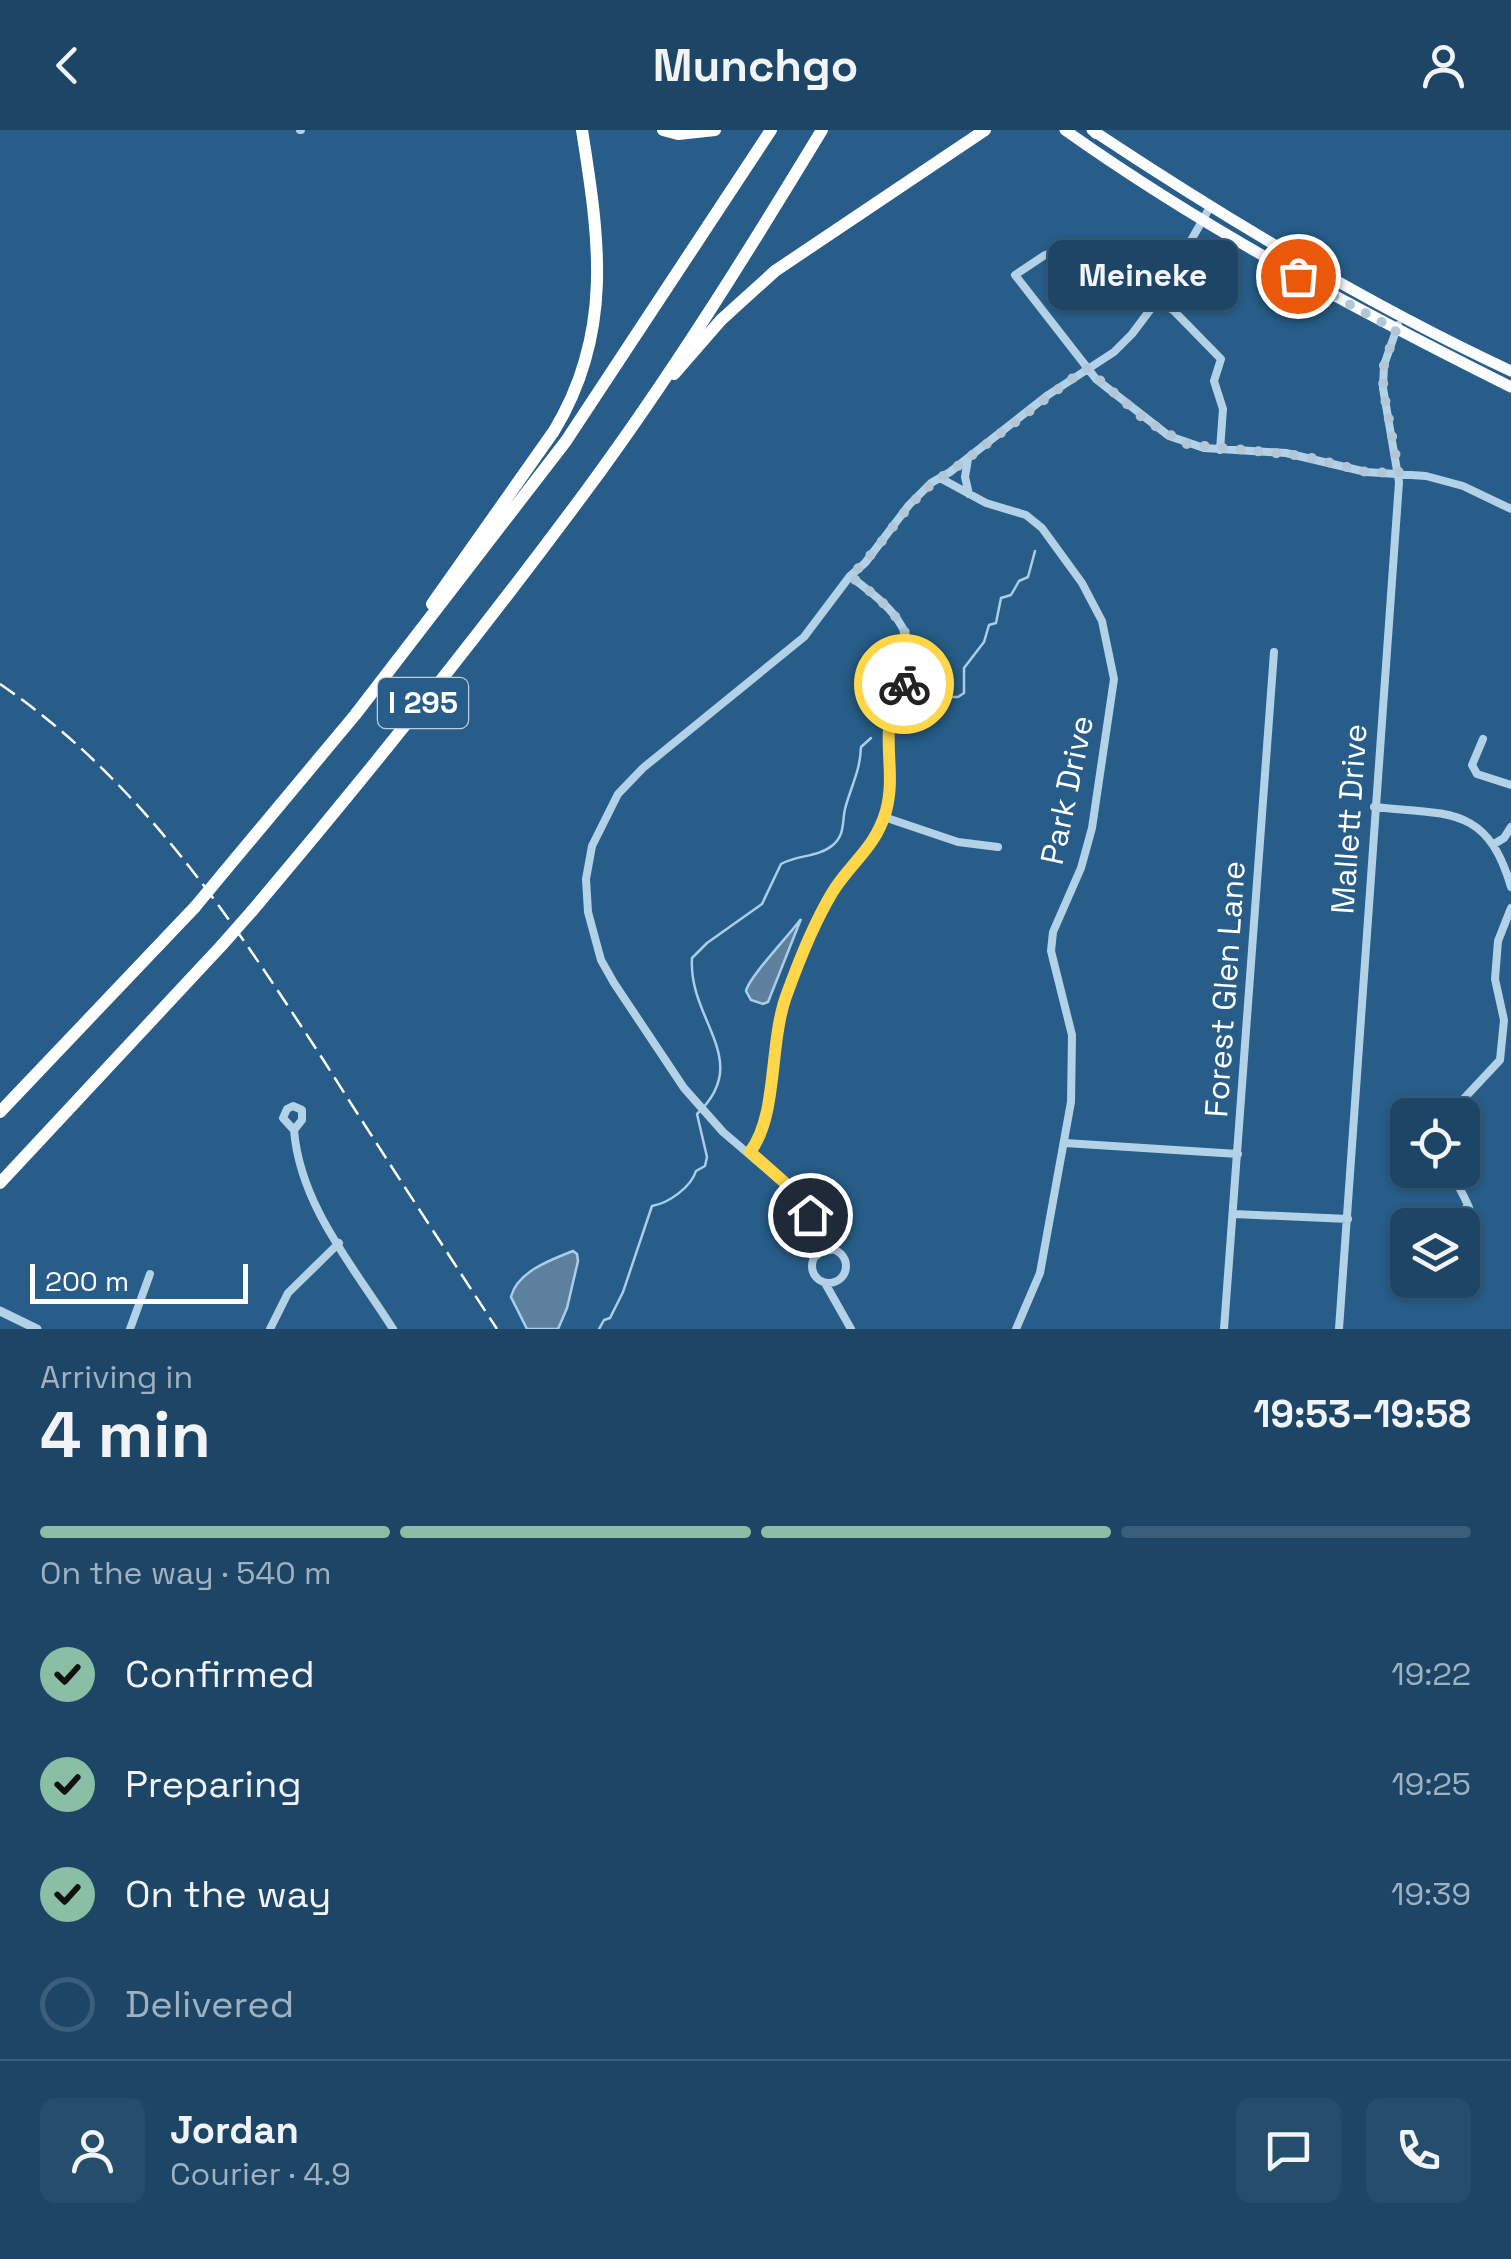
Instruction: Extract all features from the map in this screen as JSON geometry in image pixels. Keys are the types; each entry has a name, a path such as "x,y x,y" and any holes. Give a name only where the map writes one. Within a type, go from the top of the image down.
{"highway":[{"path":"407,649 408,638 545,444 569,404 583,370 594,331 599,284 582,130"},
{"path":"664,130 678,134 715,130"},
{"name":"I 295","path":"0,1112 224,872 407,649 566,440 771,130"},
{"name":"I 295","path":"0,1183 252,911 464,652 646,406 822,130"},
{"path":"646,406 710,332 766,278 985,130"},
{"path":"1065,130 1202,221 1511,387"},
{"path":"1094,131 1398,323 1511,371"}],"street":[{"path":"825,1283 840,1278 845,1271 844,1259 831,1250 784,1182 723,1132 684,1088 601,960 587,901 592,846 618,794 642,768 792,647 885,539 909,505 939,478 1120,346 1156,302 1210,207"},
{"path":"1220,450 1223,410 1214,376 1222,358 1180,316 1059,251 1044,255 1015,275 1086,368 1168,436 1186,444 1220,450 1304,456 1366,472 1399,473 1463,486 1511,510"},
{"name":"Mallett Drive","path":"1339,1329 1399,473 1383,388 1384,365 1398,323"},
{"path":"968,458 968,494"},
{"name":"Park Drive","path":"939,478 986,503 1020,512 1042,528 1082,582 1102,620 1114,679 1092,828 1059,915 1051,951 1073,1046 1066,1143 1040,1273 1016,1329"},
{"path":"750,1152 767,1117 772,1053 787,992 833,890 864,855 884,817 892,778 890,721 907,676 910,646 890,607 850,576"},
{"name":"Forest Glen Lane","path":"1224,1329 1274,652"},
{"path":"1483,739 1472,764 1477,774 1511,785"},
{"path":"1374,806 1458,816 1470,822 1494,844 1511,887"},
{"path":"884,817 958,842 998,847"},
{"path":"1494,844 1511,827"},
{"path":"1464,1098 1500,1060 1504,1020 1494,979 1498,941 1511,908"},
{"path":"294,1130 297,1160 308,1195 393,1329"},
{"path":"1066,1143 1238,1154"},
{"path":"1459,1188 1467,1207"},
{"path":"1234,1214 1348,1219"},
{"path":"812,1219 817,1254 813,1270 825,1283 851,1329"},
{"path":"270,1329 288,1293 338,1244"},
{"path":"817,1254 831,1250"},
{"path":"130,1329 150,1274"},
{"path":"840,1278 842,1310"},
{"path":"0,1312 37,1329"}],"water":[{"path":"801,919 768,1002 751,1000 746,991 749,985"},
{"path":"573,1251 578,1261 558,1329 527,1329 511,1297 514,1288 536,1268"}],"waterway":[{"path":"905,726 935,709 938,697 958,697 964,693 964,668 984,642 989,625 996,623 1001,598 1011,595 1019,581 1028,577 1035,551"},
{"path":"599,1329 610,1318 623,1292 652,1206 679,1193 696,1171 705,1166 707,1157 697,1114 713,1094 720,1076 719,1058 693,981 692,958 762,904 781,864 821,852 837,841 861,747 871,738"}],"railway":[{"path":"0,684 98,764 181,856 255,956 497,1329"}],"way so far":[{"path":"904,684 910,646 900,620 890,607 850,576 931,482 950,472 1086,368 1145,420 1186,444 1286,453 1350,470 1399,473 1383,388 1384,365 1396,330 1298,276"}],"place":[{"name":"Meineke","path":"1298,276"}],"route":[{"path":"810,1215 784,1182 750,1152 767,1117 772,1053 787,992 833,890 864,855 884,817 892,778 888,732 904,684"}]}
